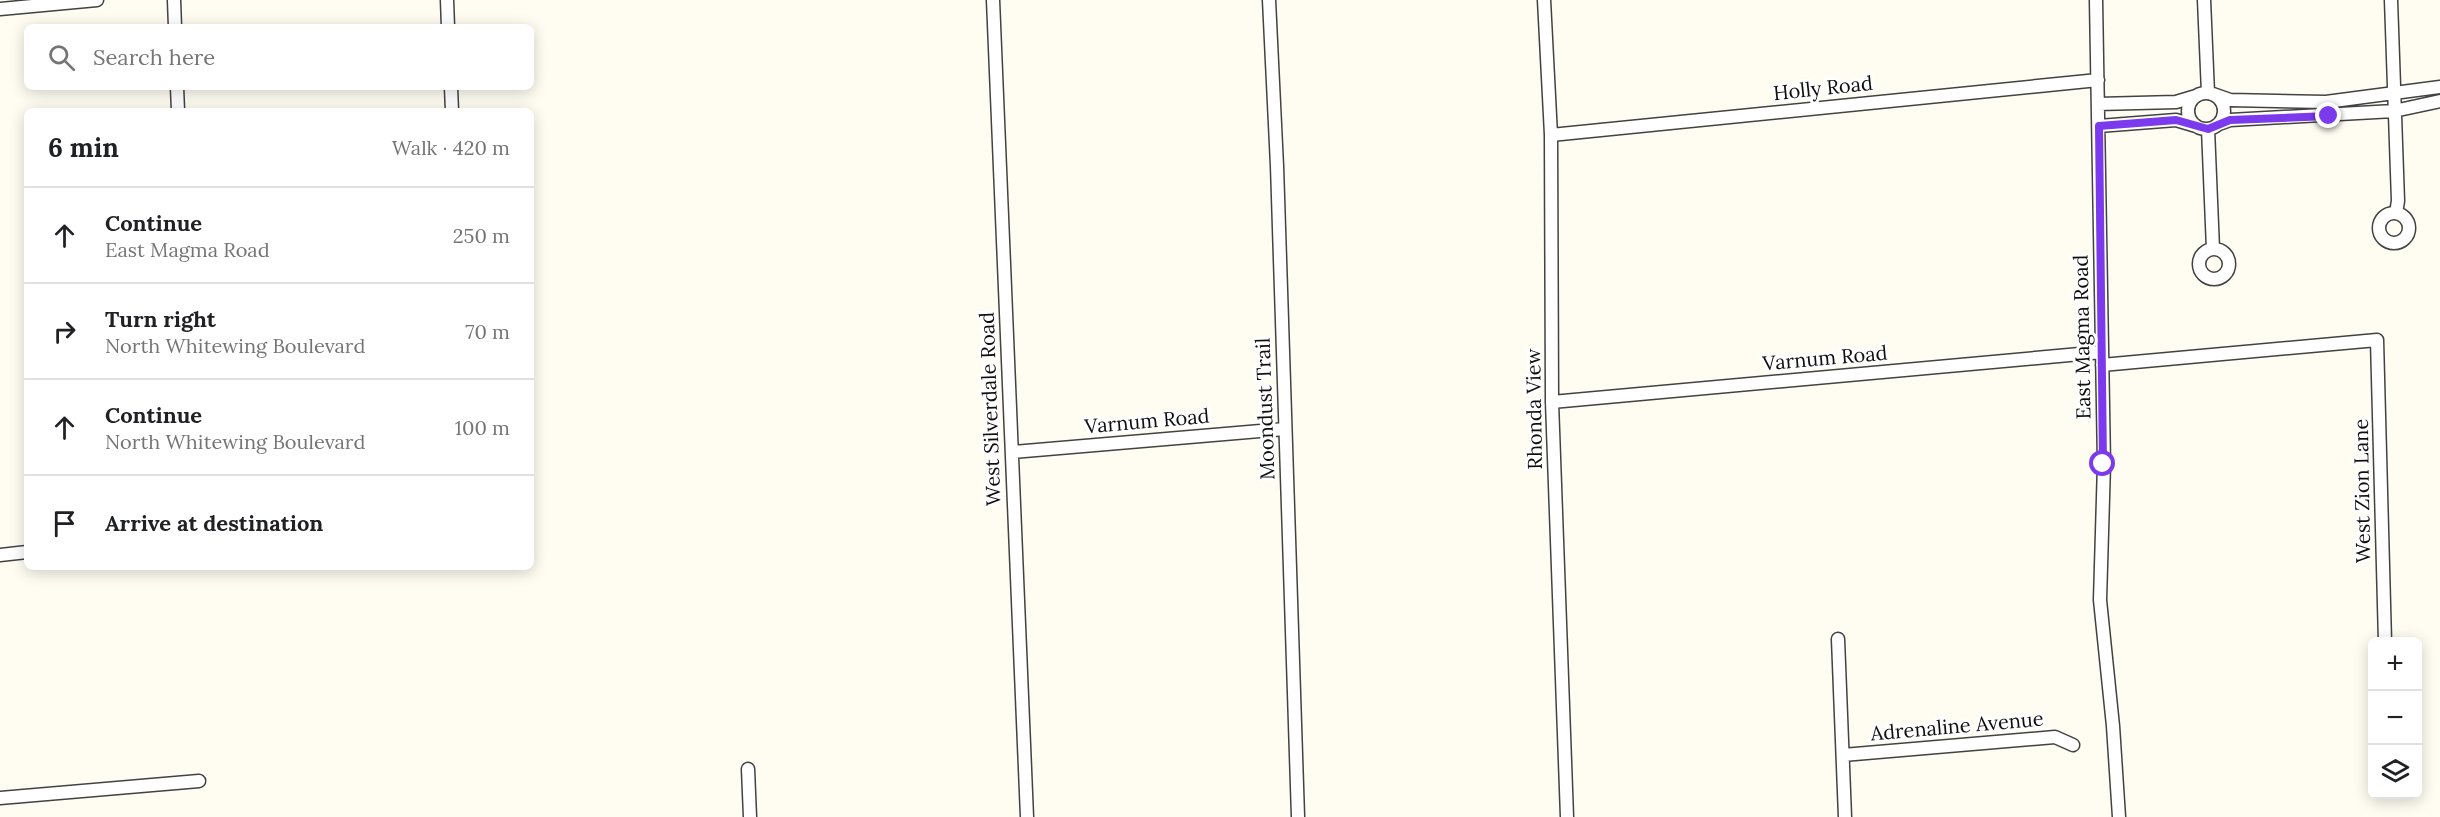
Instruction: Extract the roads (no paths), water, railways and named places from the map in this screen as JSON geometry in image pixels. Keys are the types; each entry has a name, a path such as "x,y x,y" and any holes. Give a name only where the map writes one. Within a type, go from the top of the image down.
{"street":[{"path":"0,9 97,0"},
{"path":"174,0 175,24"},
{"path":"447,0 448,24"},
{"name":"West Silverdale Road","path":"993,0 1027,817"},
{"name":"Moondust Trail","path":"1269,0 1298,817"},
{"name":"Rhonda View","path":"1544,0 1551,135 1552,402 1567,817"},
{"name":"East Magma Road","path":"2096,0 2102,359 2100,600 2113,726 2119,817"},
{"path":"2204,0 2206,94 2188,111 2208,127"},
{"path":"2391,0 2398,201 2396,213"},
{"name":"Holly Road","path":"1551,135 2098,80"},
{"path":"2098,104 2176,102 2206,94 2230,100 2326,102 2394,95 2440,87"},
{"path":"177,90 178,108"},
{"path":"451,90 452,108"},
{"path":"2206,94 2224,108 2208,127 2213,249"},
{"path":"2099,126 2176,120 2208,127 2230,120 2394,111 2440,101"},
{"name":"Varnum Road","path":"1552,402 2378,340"},
{"name":"West Zion Lane","path":"2378,340 2385,637"},
{"name":"Varnum Road","path":"1012,452 1285,429"},
{"path":"0,555 24,552"},
{"path":"1838,639 1845,817"},
{"name":"Adrenaline Avenue","path":"1843,755 2055,737 2073,744"},
{"path":"748,769 750,817"},
{"path":"0,798 198,781"}]}
